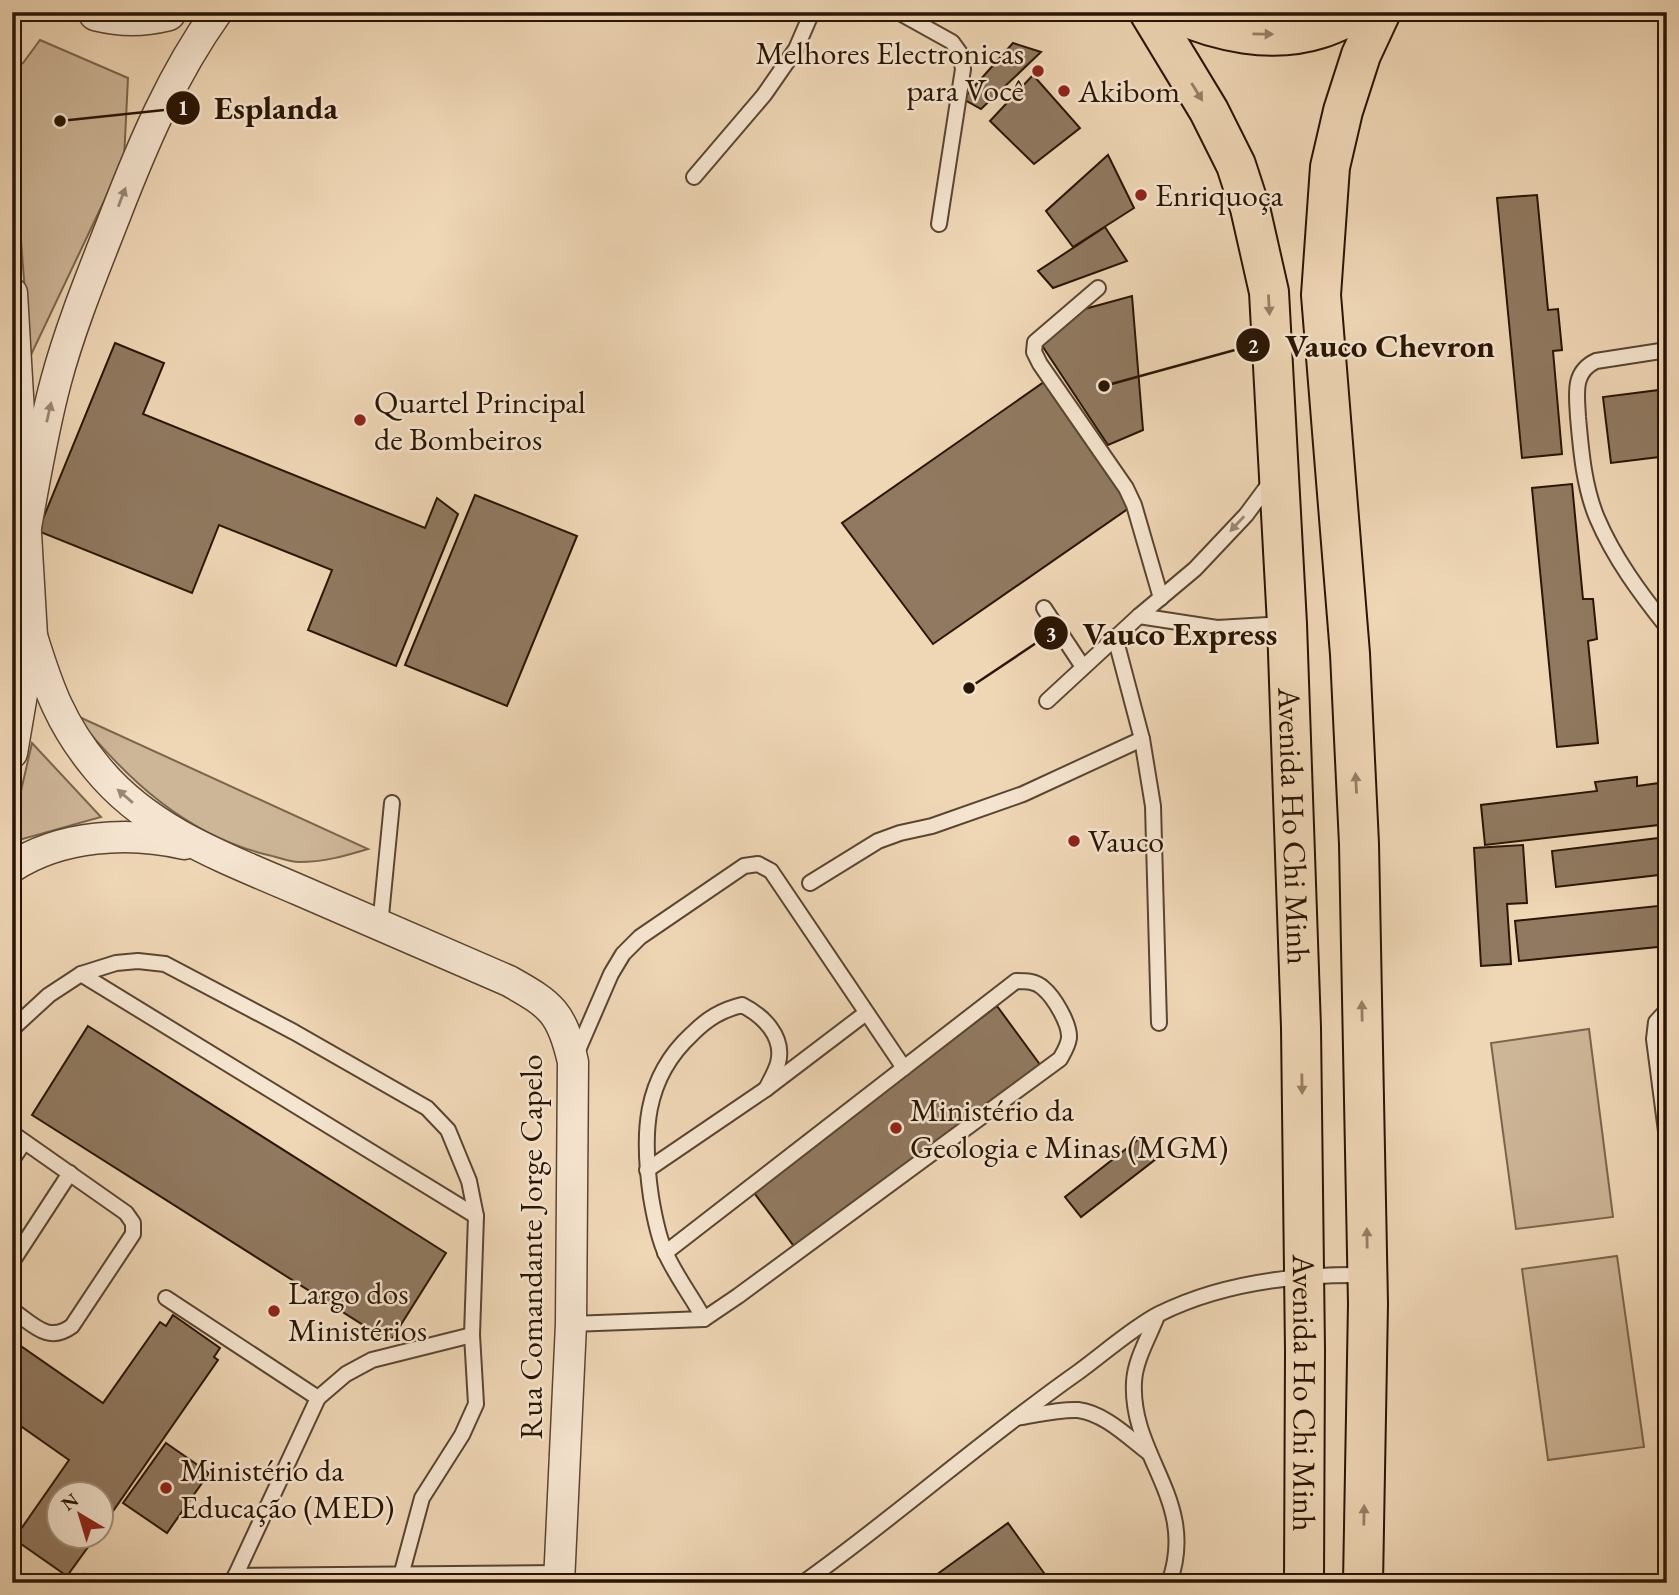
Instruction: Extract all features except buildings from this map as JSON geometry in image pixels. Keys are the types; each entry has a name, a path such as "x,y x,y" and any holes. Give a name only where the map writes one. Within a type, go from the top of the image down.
{"main road":[{"name":"Avenida Ho Chi Minh","path":"1149,12 1209,111 1236,165 1250,208 1269,292 1287,624 1299,961 1305,1277 1304,1583"},
{"path":"1173,12 1188,19 1242,34 1288,35 1318,29 1359,12"},
{"name":"Avenida Ho Chi Minh","path":"1363,1583 1367,1275 1359,844 1350,654 1321,295 1330,167 1343,111 1361,55 1381,12"}],"street":[{"path":"97,12 118,17 142,18 167,12"},
{"path":"26,527 56,380 106,239 145,138 170,85 217,12"},
{"path":"12,293 32,636 12,753"},
{"name":"Rua Comandante Jorge Capelo","path":"32,636 61,718 98,770 121,794 146,814 202,847 509,981 551,1009 566,1031 573,1062 571,1324 559,1578"},
{"name":"Rua Comandante Jorge Capelo","path":"12,867 55,848 88,839 165,839 202,847"}],"lane":[{"path":"694,177 764,95 796,48 813,12"},
{"path":"898,12 952,41 960,53 963,69 939,224"},
{"path":"1098,288 1035,342 1034,352 1040,365 1126,488 1134,505 1161,598"},
{"path":"1667,350 1596,361 1587,365 1577,379 1587,484 1597,517 1640,594 1667,627"},
{"path":"1047,701 1115,637 1195,569 1246,515 1279,470"},
{"path":"1044,608 1083,667"},
{"path":"1139,616 1217,628 1287,624"},
{"path":"1115,637 1142,740 1150,785 1154,826 1159,1023"},
{"path":"810,883 878,841 900,833 932,827 1023,794 1142,740"},
{"path":"380,926 392,803"},
{"path":"573,1062 611,974 623,954 640,937 744,866 758,864 771,872 904,1068"},
{"path":"12,1029 49,995 81,974 116,963 138,961 164,964 294,1032 427,1108 448,1130 460,1155 476,1216 472,1335 476,1404 462,1435 422,1498 400,1579"},
{"path":"81,974 476,1216"},
{"path":"571,1324 704,1319 1060,1059 1067,1047 1068,1022 1044,988 1030,981 1016,981 665,1253"},
{"path":"704,1319 665,1253 654,1213 647,1170 649,1114 657,1078 679,1045 704,1022 722,1010 742,1005 759,1013 772,1030 778,1048 779,1062 766,1089"},
{"path":"1667,1010 1656,1022 1654,1039 1667,1139"},
{"path":"647,1170 766,1089 866,1013"},
{"path":"12,1160 18,1137 126,1213 133,1223 133,1234 72,1326 61,1335 47,1334 12,1310"},
{"path":"12,1262 70,1173"},
{"path":"803,1583 899,1511 1012,1419 1157,1315 1202,1297 1305,1277 1331,1274 1367,1275"},
{"path":"166,1298 318,1398"},
{"path":"1157,1315 1134,1379 1134,1403 1149,1453 1167,1490 1174,1516 1178,1542 1176,1564 1169,1583"},
{"path":"472,1335 372,1360 345,1374 318,1398 233,1579 559,1578"},
{"path":"1012,1419 1079,1410 1113,1426 1149,1453"}],"shaded area":[{"path":"40,40 128,78 124,159 30,357 12,124 12,69 23,63"},
{"path":"75,715 368,849 326,860 295,862 238,846 210,834 160,802 137,782"},
{"path":"32,743 101,817 12,842 12,830"},
{"path":"1589,1029 1613,1217 1516,1229 1491,1043"},
{"path":"1617,1256 1644,1447 1548,1460 1522,1269"}],"place":[{"name":"Melhores Electronicas para Você","path":"1038,71"},
{"name":"Akibom","path":"1064,91"},
{"name":"Esplanda","path":"60,121"},
{"name":"Enriquoça","path":"1141,195"},
{"name":"Vauco Chevron","path":"1104,386"},
{"name":"Quartel Principal de Bombeiros","path":"360,420"},
{"name":"Vauco Express","path":"969,688"},
{"name":"Vauco","path":"1074,841"},
{"name":"Ministério da Geologia e Minas (MGM)","path":"896,1128"},
{"name":"Largo dos Ministérios","path":"274,1311"},
{"name":"Ministério da Educação (MED)","path":"166,1488"}]}
